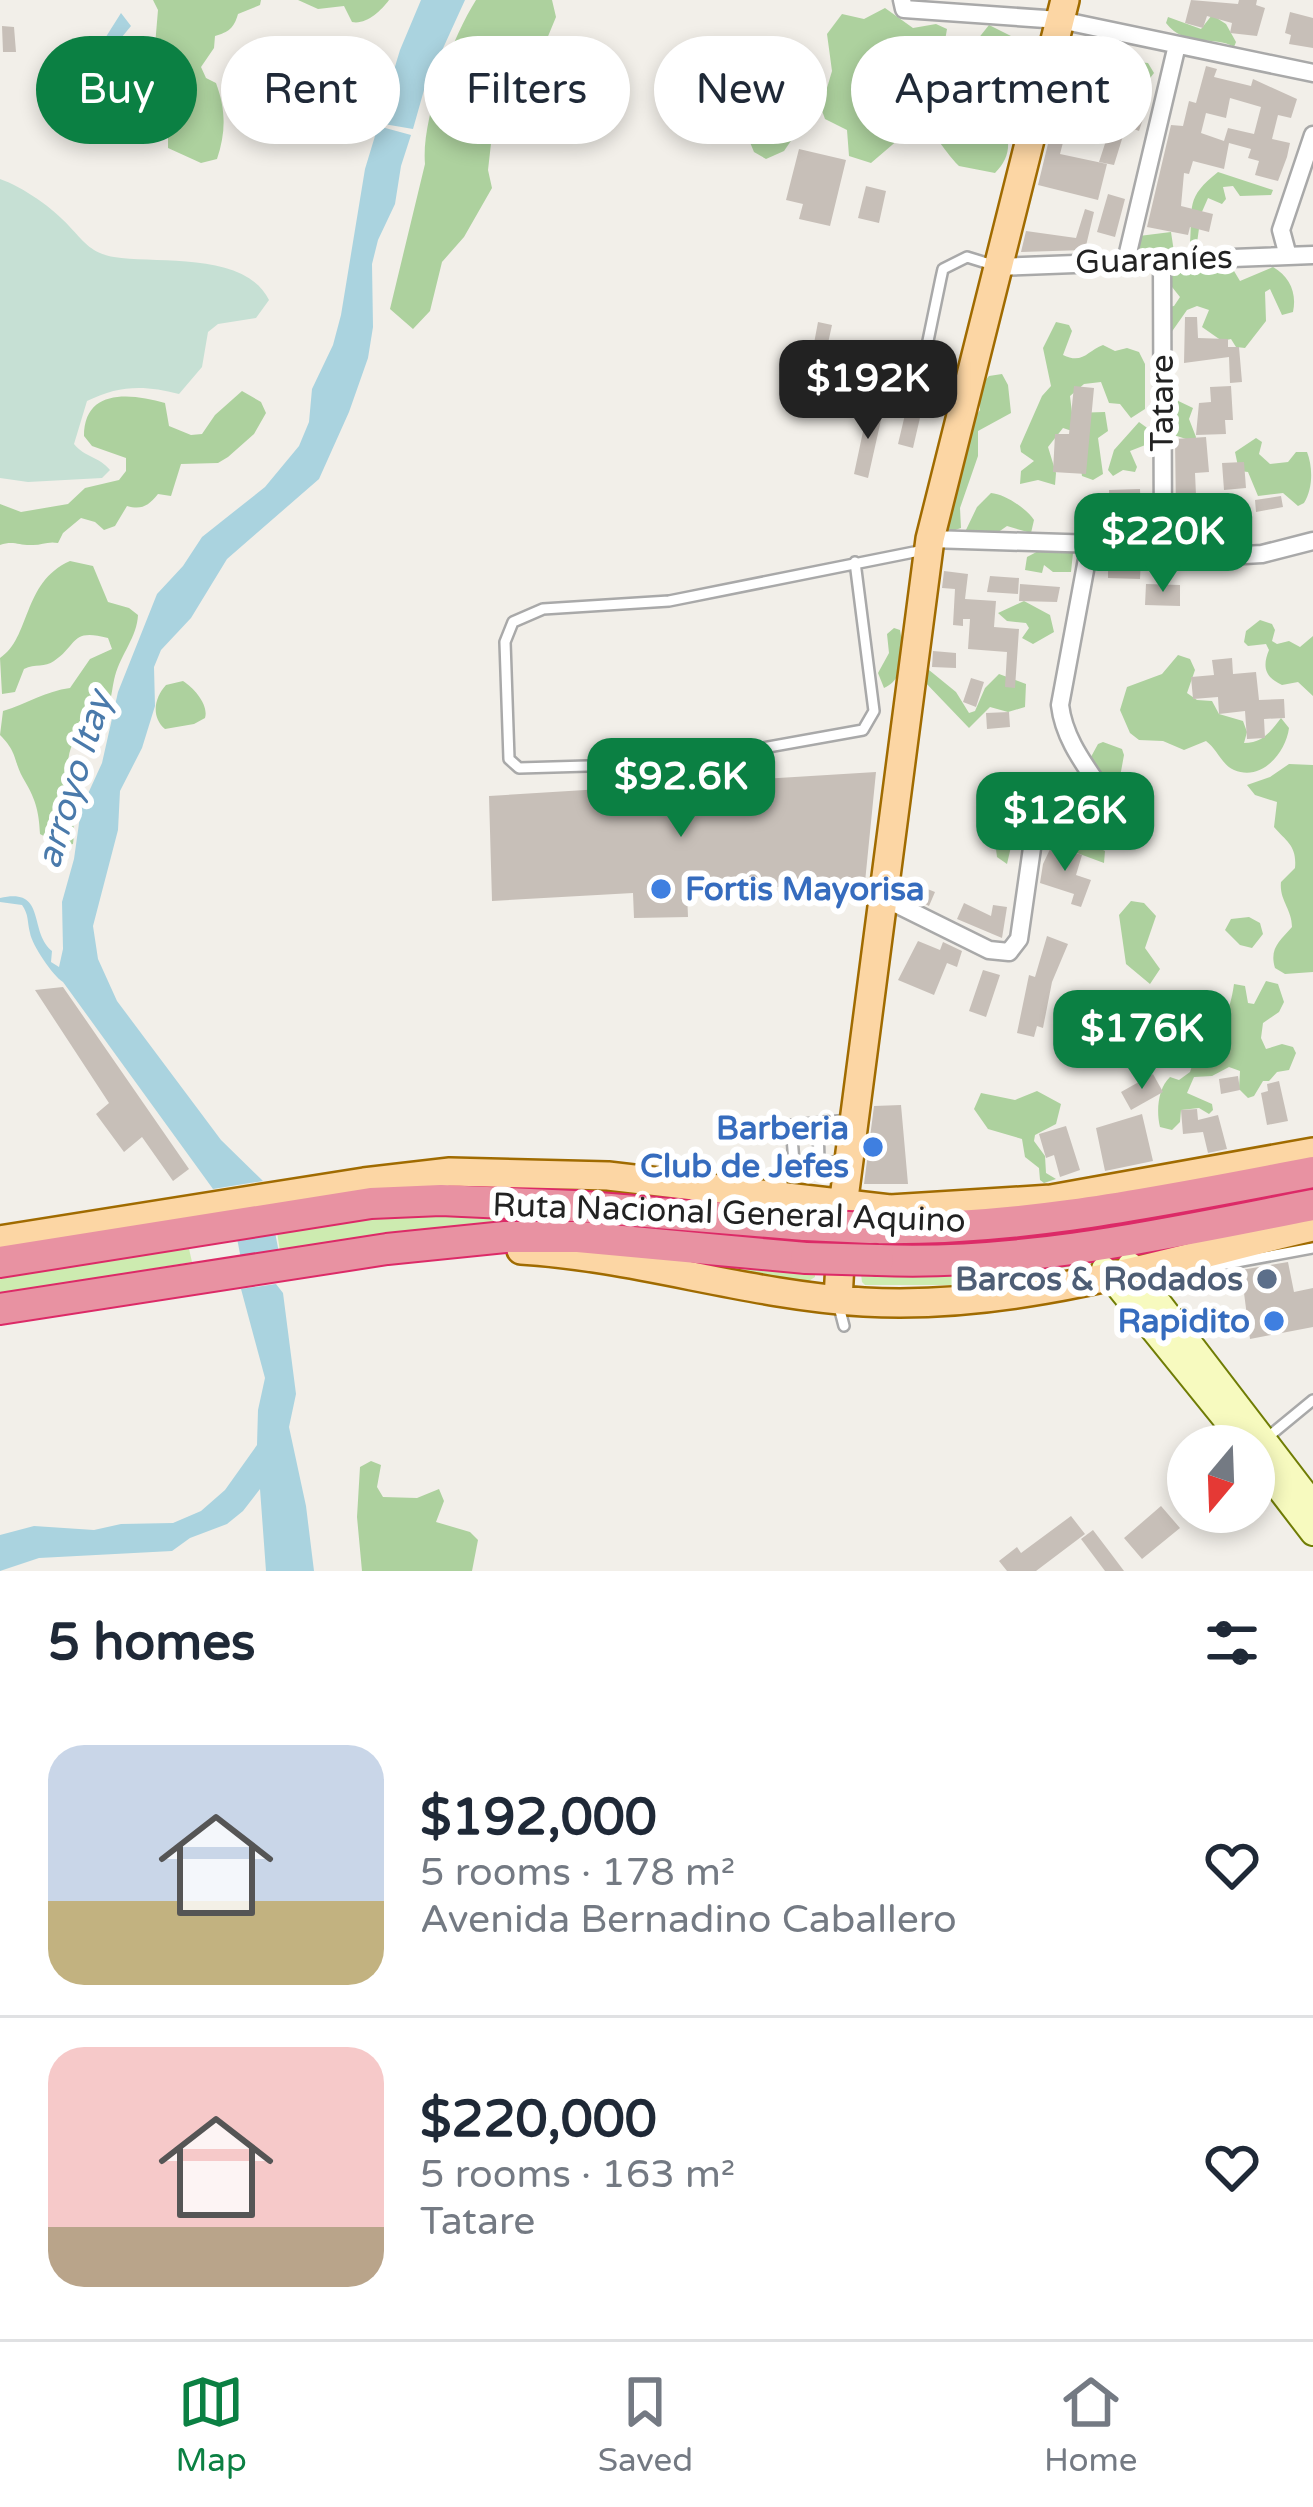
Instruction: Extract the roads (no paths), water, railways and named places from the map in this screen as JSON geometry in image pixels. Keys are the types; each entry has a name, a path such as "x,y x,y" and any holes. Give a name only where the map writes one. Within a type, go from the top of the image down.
{"highway":[{"name":"Ruta Nacional General Aquino","path":"0,1262 182,1221 277,1206 441,1200 805,1225 938,1228 1038,1221 1313,1172"},
{"name":"Ruta Nacional General Aquino","path":"0,1309 290,1264 505,1237 578,1237 806,1258 959,1259 1107,1244 1313,1205"}],"main road":[{"path":"838,1311 844,1162 858,1028 884,898 930,544 1062,10"},
{"path":"277,1206 450,1172 530,1171 608,1176 785,1174 843,1206 967,1207 1051,1199 1313,1152"},
{"path":"0,1240 182,1221"},
{"path":"290,1264 500,1249 556,1252 838,1311 944,1292 1213,1258 1313,1227"}],"street":[{"path":"902,0 904,9 1062,10 1177,45 1313,73"},
{"path":"1126,261 1177,45"},
{"path":"1288,256 1282,242 1285,213 1313,135"},
{"name":"Guaraníes","path":"995,267 1313,255"},
{"name":"Tatare","path":"1162,259 1162,546"},
{"path":"930,544 1162,546 1226,556 1262,554 1313,541"},
{"path":"1090,544 1060,705 1075,749 1103,793"},
{"path":"884,898 988,950 1009,952 1019,939 1036,820"},
{"path":"1120,1271 1240,1425"},
{"path":"1275,1465 1313,1504"},
{"path":"1275,1476 1313,1533"}],"lane":[{"path":"963,402 930,385 923,365 941,278 944,268 967,257 995,267"},
{"path":"656,764 513,765 509,759 505,641 513,622 543,609 669,601 930,544"},
{"path":"702,759 863,730 871,722 874,711 855,562"},
{"path":"844,1162 820,1162 785,1174 785,1126 850,1120"},
{"path":"818,1123 820,1162"},
{"path":"1213,1258 1313,1248"},
{"path":"1275,1427 1313,1400"}],"water":[{"path":"421,0 465,0 449,36 424,36 424,90 413,129 400,127 400,50"},
{"path":"121,13 131,26 123,36 106,36"},
{"path":"400,132 411,135 395,204 372,264 373,327 368,358 349,412 319,479 227,559 191,618 161,650 154,667 155,706 142,748 120,791 118,830 93,926 98,959 117,1001 221,1140 263,1181 213,1189 44,960 22,905 0,902 0,898 15,896 31,905 52,951 51,962 59,967 62,902 81,809 102,763 118,692 157,594 202,537 265,487 299,446 309,422 312,389 341,315 373,144 400,144"},
{"path":"274,1227 279,1253 241,1259 236,1233"},
{"path":"276,1284 283,1293 296,1394 289,1427 314,1571 266,1571 260,1489 227,1524 190,1538 172,1551 39,1558 0,1571 0,1535 34,1526 94,1530 173,1523 201,1511 225,1490 257,1445 265,1378 241,1289"}],"place":[{"name":"Fortis Mayorisa","path":"661,889"},
{"name":"Barberia Club de Jefes","path":"873,1147"},
{"name":"Barcos & Rodados","path":"1267,1279"},
{"name":"Rapidito","path":"1274,1321"}],"water label":[{"name":"arroyo Itay","path":"74,780"}]}
